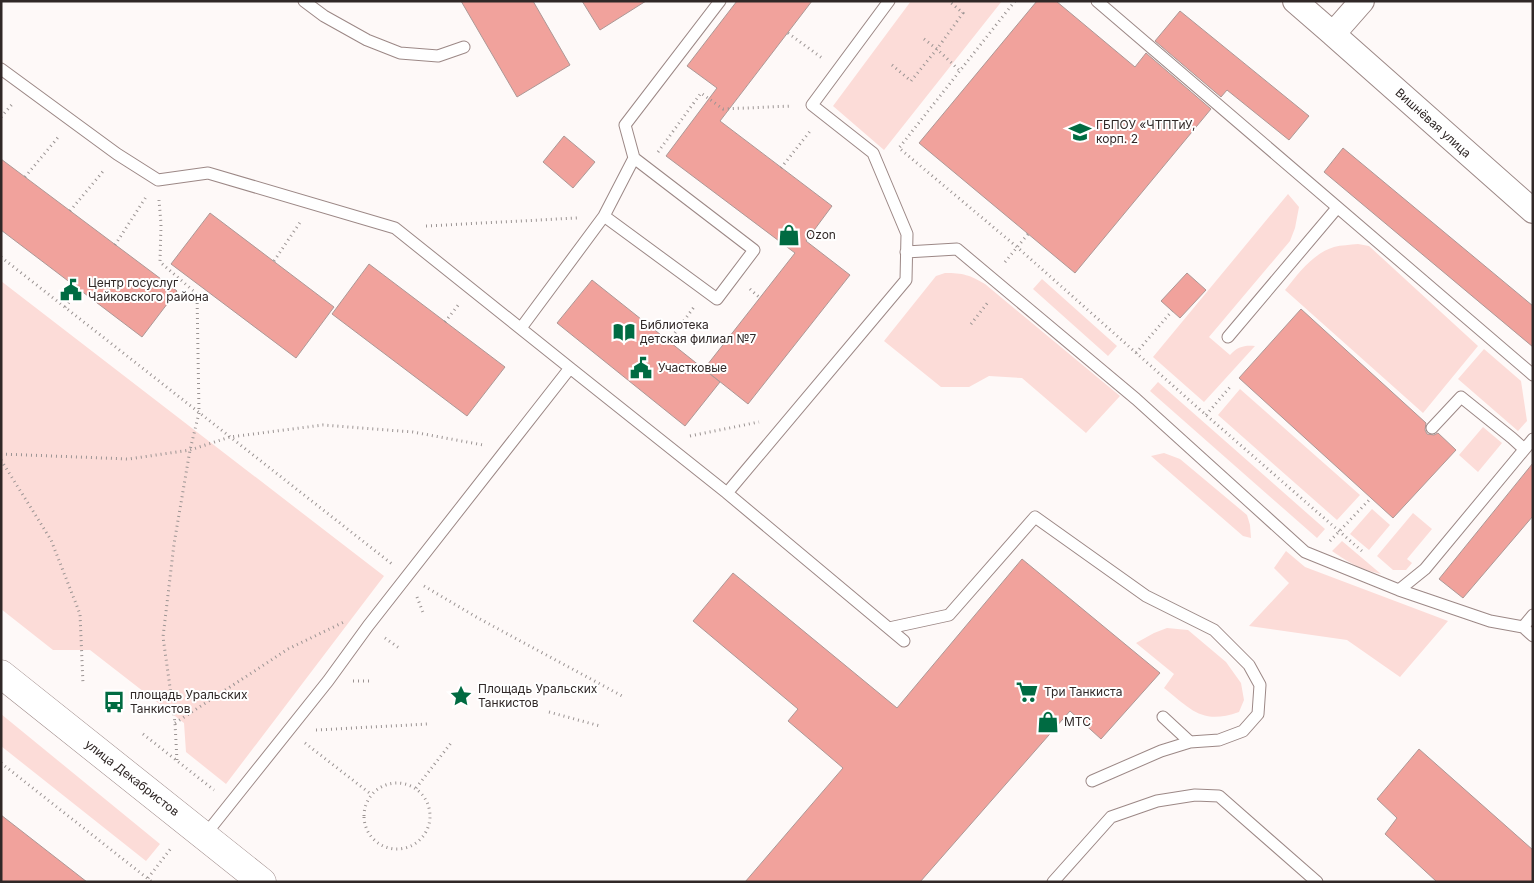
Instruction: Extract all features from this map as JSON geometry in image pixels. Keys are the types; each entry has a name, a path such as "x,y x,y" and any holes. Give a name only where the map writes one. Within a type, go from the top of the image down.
{"street":[{"name":"Вишнёвая улица","path":"1295,1 1533,211"},
{"path":"1333,34 1362,1"},
{"name":"улица Декабристов","path":"1,674 205,835 249,875"}],"lane":[{"path":"304,1 324,16 367,40 400,53 438,56 464,47"},
{"path":"604,216 717,299 754,250 634,158 625,125 720,1"},
{"path":"727,493 906,280 907,234 873,153 812,105 889,1"},
{"path":"1097,1 1533,374"},
{"path":"1,69 117,154 158,180 208,174 395,228 727,493 904,641"},
{"path":"521,328 604,216 634,158"},
{"path":"1228,337 1337,208"},
{"path":"906,252 957,249 1136,399 1305,552 1399,590 1490,621 1523,627 1533,636"},
{"path":"205,835 290,731 407,576 570,368"},
{"path":"1432,428 1461,397 1524,449"},
{"path":"1399,590 1424,569 1533,439"},
{"path":"889,628 949,615 1035,517 1146,596 1214,630 1249,665 1260,685 1258,714 1243,731 1219,740 1190,742 1161,751 1092,781"},
{"path":"1523,627 1533,615"},
{"path":"1163,717 1190,742"},
{"path":"1053,882 1111,817 1156,801 1194,795 1219,796 1317,882"}],"path":[{"path":"892,64 911,81 937,50 963,13 949,1"},
{"path":"1015,1 899,148 1017,247 1367,555"},
{"path":"788,33 838,70"},
{"path":"924,39 960,71"},
{"path":"647,167 701,93 724,109 812,105"},
{"path":"781,168 824,114"},
{"path":"25,177 72,121"},
{"path":"70,211 117,154"},
{"path":"115,245 158,180"},
{"path":"274,261 313,204"},
{"path":"395,228 604,216"},
{"path":"162,224 160,262 197,294 200,413 190,450 174,544 163,637 175,723 177,761"},
{"path":"992,278 1028,234"},
{"path":"1,257 407,576 478,618 624,697"},
{"path":"971,324 1001,286"},
{"path":"65,307 80,290"},
{"path":"669,341 707,291"},
{"path":"1136,353 1172,311"},
{"path":"1206,415 1230,387"},
{"path":"663,442 792,416"},
{"path":"1,454 129,458 190,450 230,437 323,425 413,432 507,449"},
{"path":"1,460 51,540 80,614 83,684"},
{"path":"1316,556 1371,498"},
{"path":"175,723 288,649 352,618"},
{"path":"549,712 600,726"},
{"path":"290,731 428,724"},
{"path":"290,731 372,795"},
{"path":"416,788 451,743"},
{"path":"1,763 152,882"},
{"path":"392,783 407,784 416,788 429,806 430,821 426,832 420,839 408,847 400,849 391,848 378,842 368,830 364,818 368,801 372,795 384,786 392,783"}],"shaded area":[{"path":"911,1 1002,1 884,150 833,106"},
{"path":"1288,194 1299,207 1295,228 1290,241 1209,337 1230,355 1241,347 1255,346 1204,402 1153,357"},
{"path":"1358,244 1369,246 1478,346 1423,413 1285,290 1306,265 1319,254 1334,247"},
{"path":"945,273 966,275 985,284 1120,396 1086,433 1022,378 989,376 969,387 941,387 884,341 936,276"},
{"path":"1042,279 1117,346 1108,356 1033,289"},
{"path":"1,281 384,576 226,784 186,752 184,723 90,650 53,650 1,609"},
{"path":"1484,349 1521,381 1527,421 1518,431 1458,379"},
{"path":"1158,382 1325,529 1317,538 1150,391"},
{"path":"1240,389 1360,495 1337,520 1218,415"},
{"path":"1483,427 1502,443 1478,472 1459,455"},
{"path":"1164,453 1180,459 1247,515 1251,538 1243,536 1151,456"},
{"path":"1372,509 1390,525 1369,550 1350,534"},
{"path":"1413,513 1432,529 1407,559 1412,563 1406,570 1393,570 1377,556"},
{"path":"1342,541 1381,574 1355,565 1332,551"},
{"path":"1286,551 1305,567 1448,621 1400,677 1347,640 1249,626 1289,583 1274,568"},
{"path":"1167,628 1188,630 1226,662 1241,683 1244,700 1239,712 1226,716 1206,716 1190,709 1164,688 1174,674 1136,643"},
{"path":"1,714 160,844 146,861 1,746"}],"building":[{"path":"461,1 533,1 570,65 517,97"},
{"path":"582,1 646,1 600,30"},
{"path":"737,1 812,1 720,121 832,206 806,241 850,275 748,404 704,369 795,253 666,156 717,88 687,66"},
{"name":"ГБПОУ «ЧТПТиУ, корп. 2","path":"1037,1 1056,1 1135,67 1146,53 1211,109 1075,273 919,143"},
{"path":"1180,11 1309,116 1289,140 1227,90 1221,97 1155,41"},
{"path":"564,136 595,162 573,188 543,162"},
{"path":"1343,148 1533,306 1533,347 1324,172"},
{"path":"1,159 177,291 142,337 1,230"},
{"path":"210,213 334,307 296,358 171,264"},
{"path":"369,264 505,367 467,416 332,314"},
{"path":"1187,273 1206,290 1180,318 1161,301"},
{"path":"592,280 720,382 685,426 557,323"},
{"path":"1301,309 1426,423 1425,430 1427,434 1434,435 1438,433 1456,450 1393,518 1239,378"},
{"path":"1533,463 1533,516 1463,598 1439,579"},
{"path":"1022,559 1160,673 1101,739 1070,711 920,882 745,882 843,768 788,721 798,709 693,621 733,573 897,708"},
{"path":"1419,749 1533,850 1533,882 1437,882 1385,834 1397,818 1377,799"},
{"path":"1,815 87,882 1,882"}],"place":[{"name":"ГБПОУ «ЧТПТиУ, корп. 2","path":"1080,132"},
{"name":"Ozon","path":"789,235"},
{"name":"Центр госуслуг Чайковского района","path":"71,290"},
{"name":"Библиотека детская филиал №7","path":"624,332"},
{"name":"Участковые","path":"641,368"},
{"name":"Три Танкиста","path":"1027,692"},
{"name":"Площадь Уральских Танкистов","path":"461,696"},
{"name":"площадь Уральских Танкистов","path":"114,702"},
{"name":"МТС","path":"1048,722"}]}
